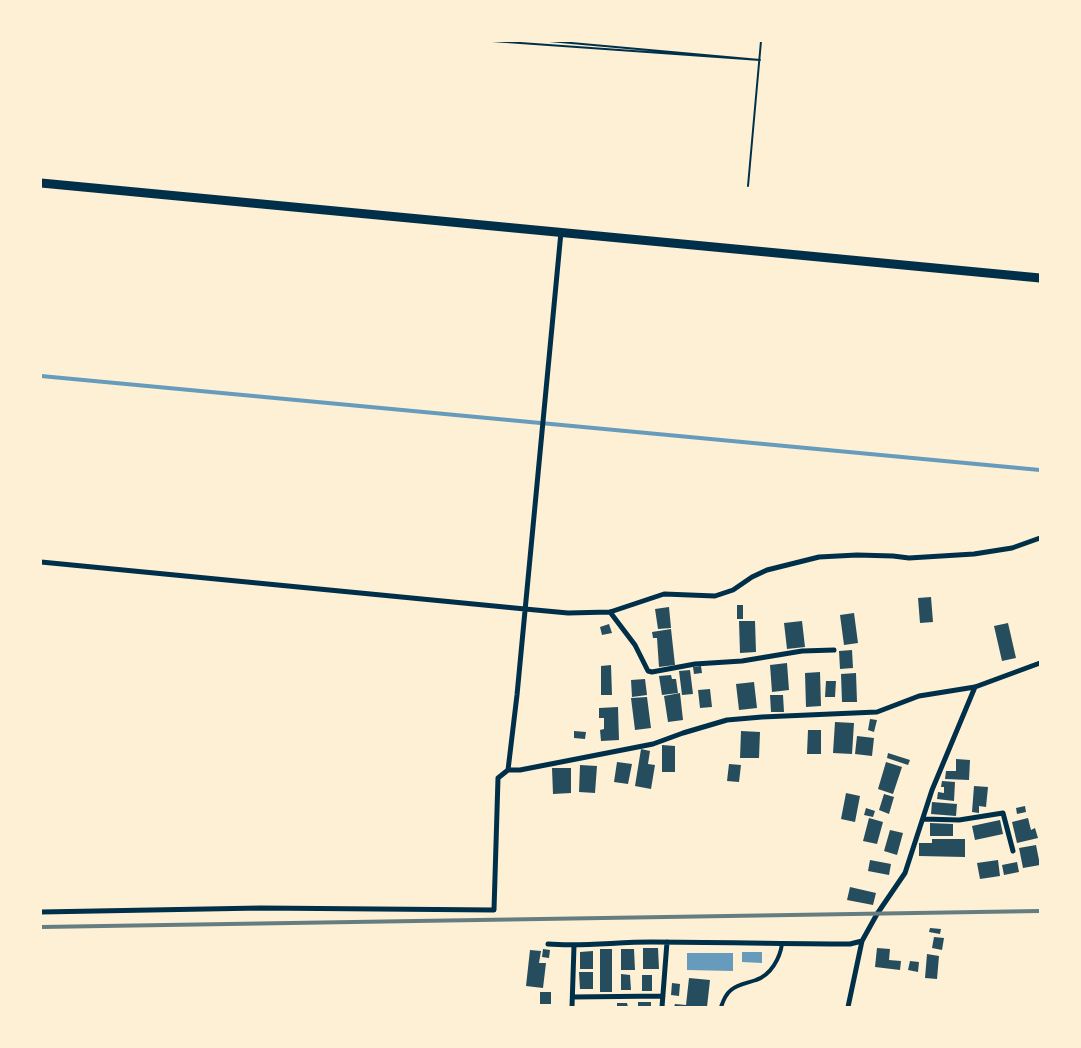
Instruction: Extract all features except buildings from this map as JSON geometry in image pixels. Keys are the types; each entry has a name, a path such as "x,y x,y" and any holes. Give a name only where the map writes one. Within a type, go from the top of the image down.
{"street":[{"path":"41,183 1040,278"},
{"path":"508,770 561,232"},
{"path":"41,562 525,609 610,612 664,594 714,596 733,590 752,577 767,570 819,557 857,555 909,558 974,554 1012,548 1040,538"},
{"path":"610,612 634,645 648,671 652,672 696,664 742,661 802,651 834,650"},
{"path":"41,912 261,908 494,910 498,778 508,770 520,770 653,744 727,720 877,712 919,696 975,686 1039,663"},
{"path":"848,1007 862,942 877,914 905,873 932,790 975,686"},
{"path":"924,819 959,820 1004,813 1013,851"},
{"path":"548,944 574,946 629,942 850,944 862,942"},
{"path":"662,1007 667,942"},
{"path":"572,1007 574,946"},
{"path":"573,997 663,996"}],"lane":[{"path":"721,1007 730,990 761,978 770,970 778,958 782,944"}],"path":[{"path":"492,41 760,60"},
{"path":"549,41 760,60"},
{"path":"748,186 761,41"}],"water":[{"path":"742,952 762,952 762,963 742,962"},
{"path":"687,953 733,953 733,971 687,970"}],"waterway":[{"path":"41,376 1040,470"}],"railway":[{"path":"41,927 1040,911"}]}
